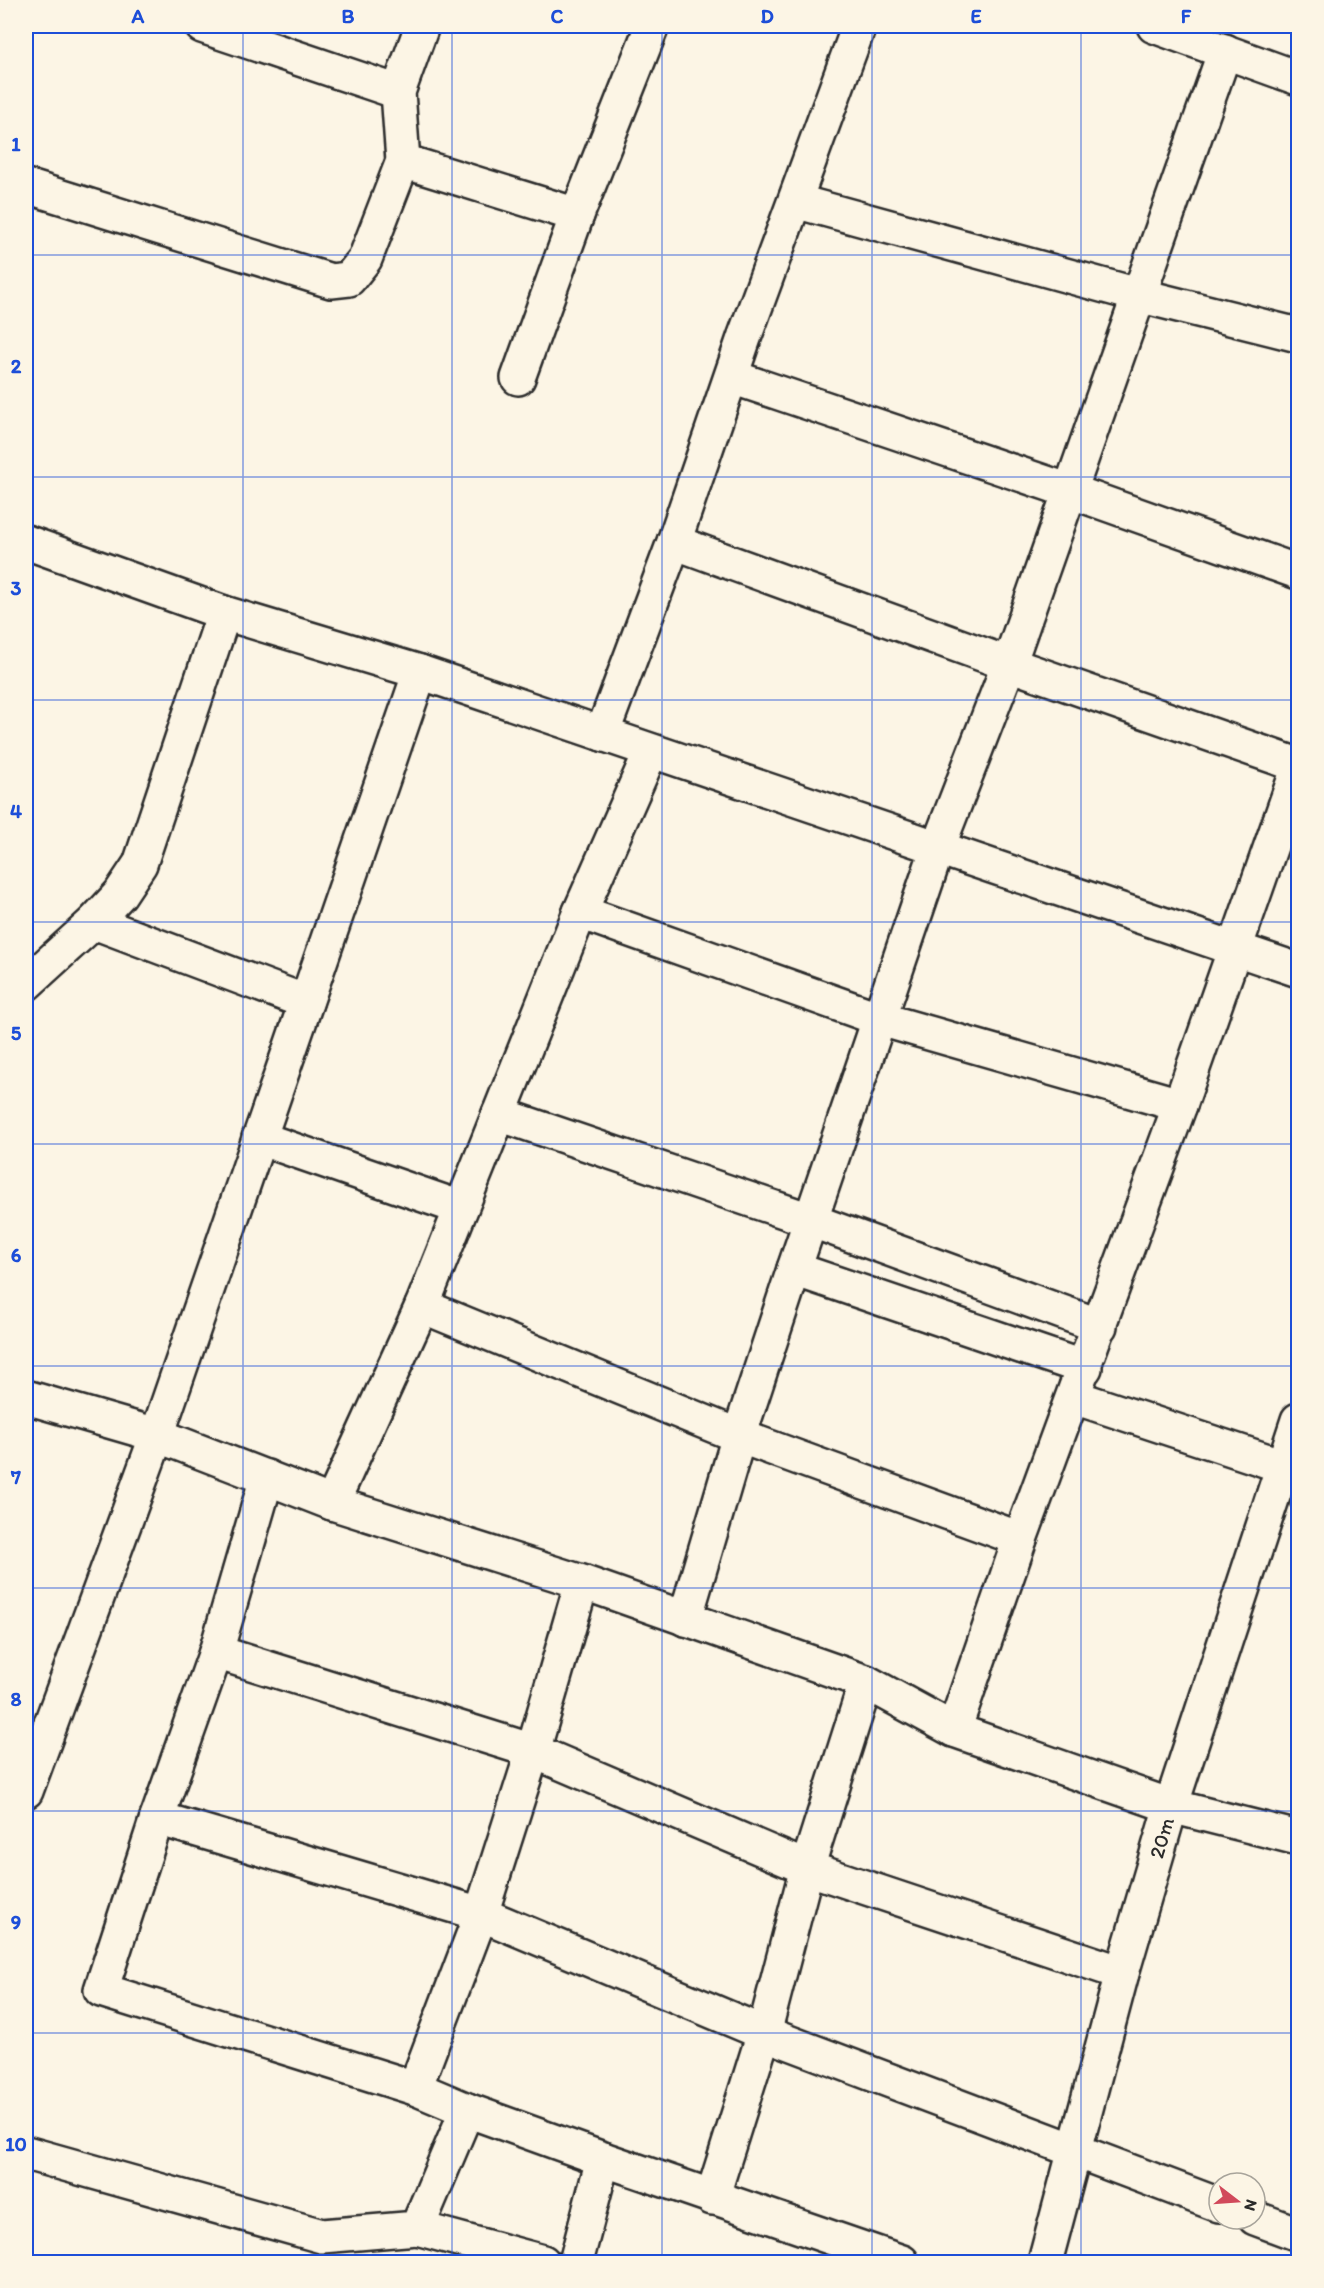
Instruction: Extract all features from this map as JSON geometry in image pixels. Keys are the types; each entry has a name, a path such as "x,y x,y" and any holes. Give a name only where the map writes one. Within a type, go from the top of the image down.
{"street":[{"path":"202,26 398,92"},
{"path":"26,186 331,281 349,279 365,259 403,161 398,92 422,26"},
{"path":"518,378 577,216 652,26"},
{"path":"602,734 674,542 744,338 859,26"},
{"path":"1154,26 1299,78"},
{"path":"685,1618 740,1436 810,1220 938,847 1009,664 1226,51"},
{"path":"403,161 577,216"},
{"path":"795,201 1138,295 1299,335"},
{"path":"732,376 1299,572"},
{"path":"26,542 224,613 420,672 1299,970"},
{"path":"674,542 1299,767 1080,1382 1020,1539 954,1730"},
{"path":"26,984 94,922 120,894 140,864 224,613"},
{"path":"26,1791 157,1435 420,672"},
{"path":"333,1503 422,1306 580,912 651,751"},
{"path":"580,912 880,1019 1180,1105"},
{"path":"94,922 306,1002"},
{"path":"499,1114 810,1220 1100,1326"},
{"path":"259,1138 461,1208"},
{"path":"794,1269 1080,1382 1283,1466"},
{"path":"422,1306 740,1436 1020,1539"},
{"path":"26,1397 157,1435 333,1503 582,1582 866,1682 954,1730 1171,1806 1299,1838"},
{"name":"20m","path":"1045,2262 1122,1973 1171,1806 1299,1420"},
{"path":"267,1477 216,1652 157,1818 101,1990 415,2088 467,2110 712,2198 902,2262"},
{"path":"415,2088 481,1914 533,1751 582,1582"},
{"path":"216,1652 533,1751 807,1868 1122,1973"},
{"path":"712,2198 764,2032 807,1868 866,1682"},
{"path":"157,1818 481,1914 764,2032 1207,2201"},
{"path":"417,2228 467,2110"},
{"path":"26,2153 322,2236 417,2228 543,2262"},
{"path":"576,2262 603,2159"},
{"path":"1267,2222 1299,2234"}]}
